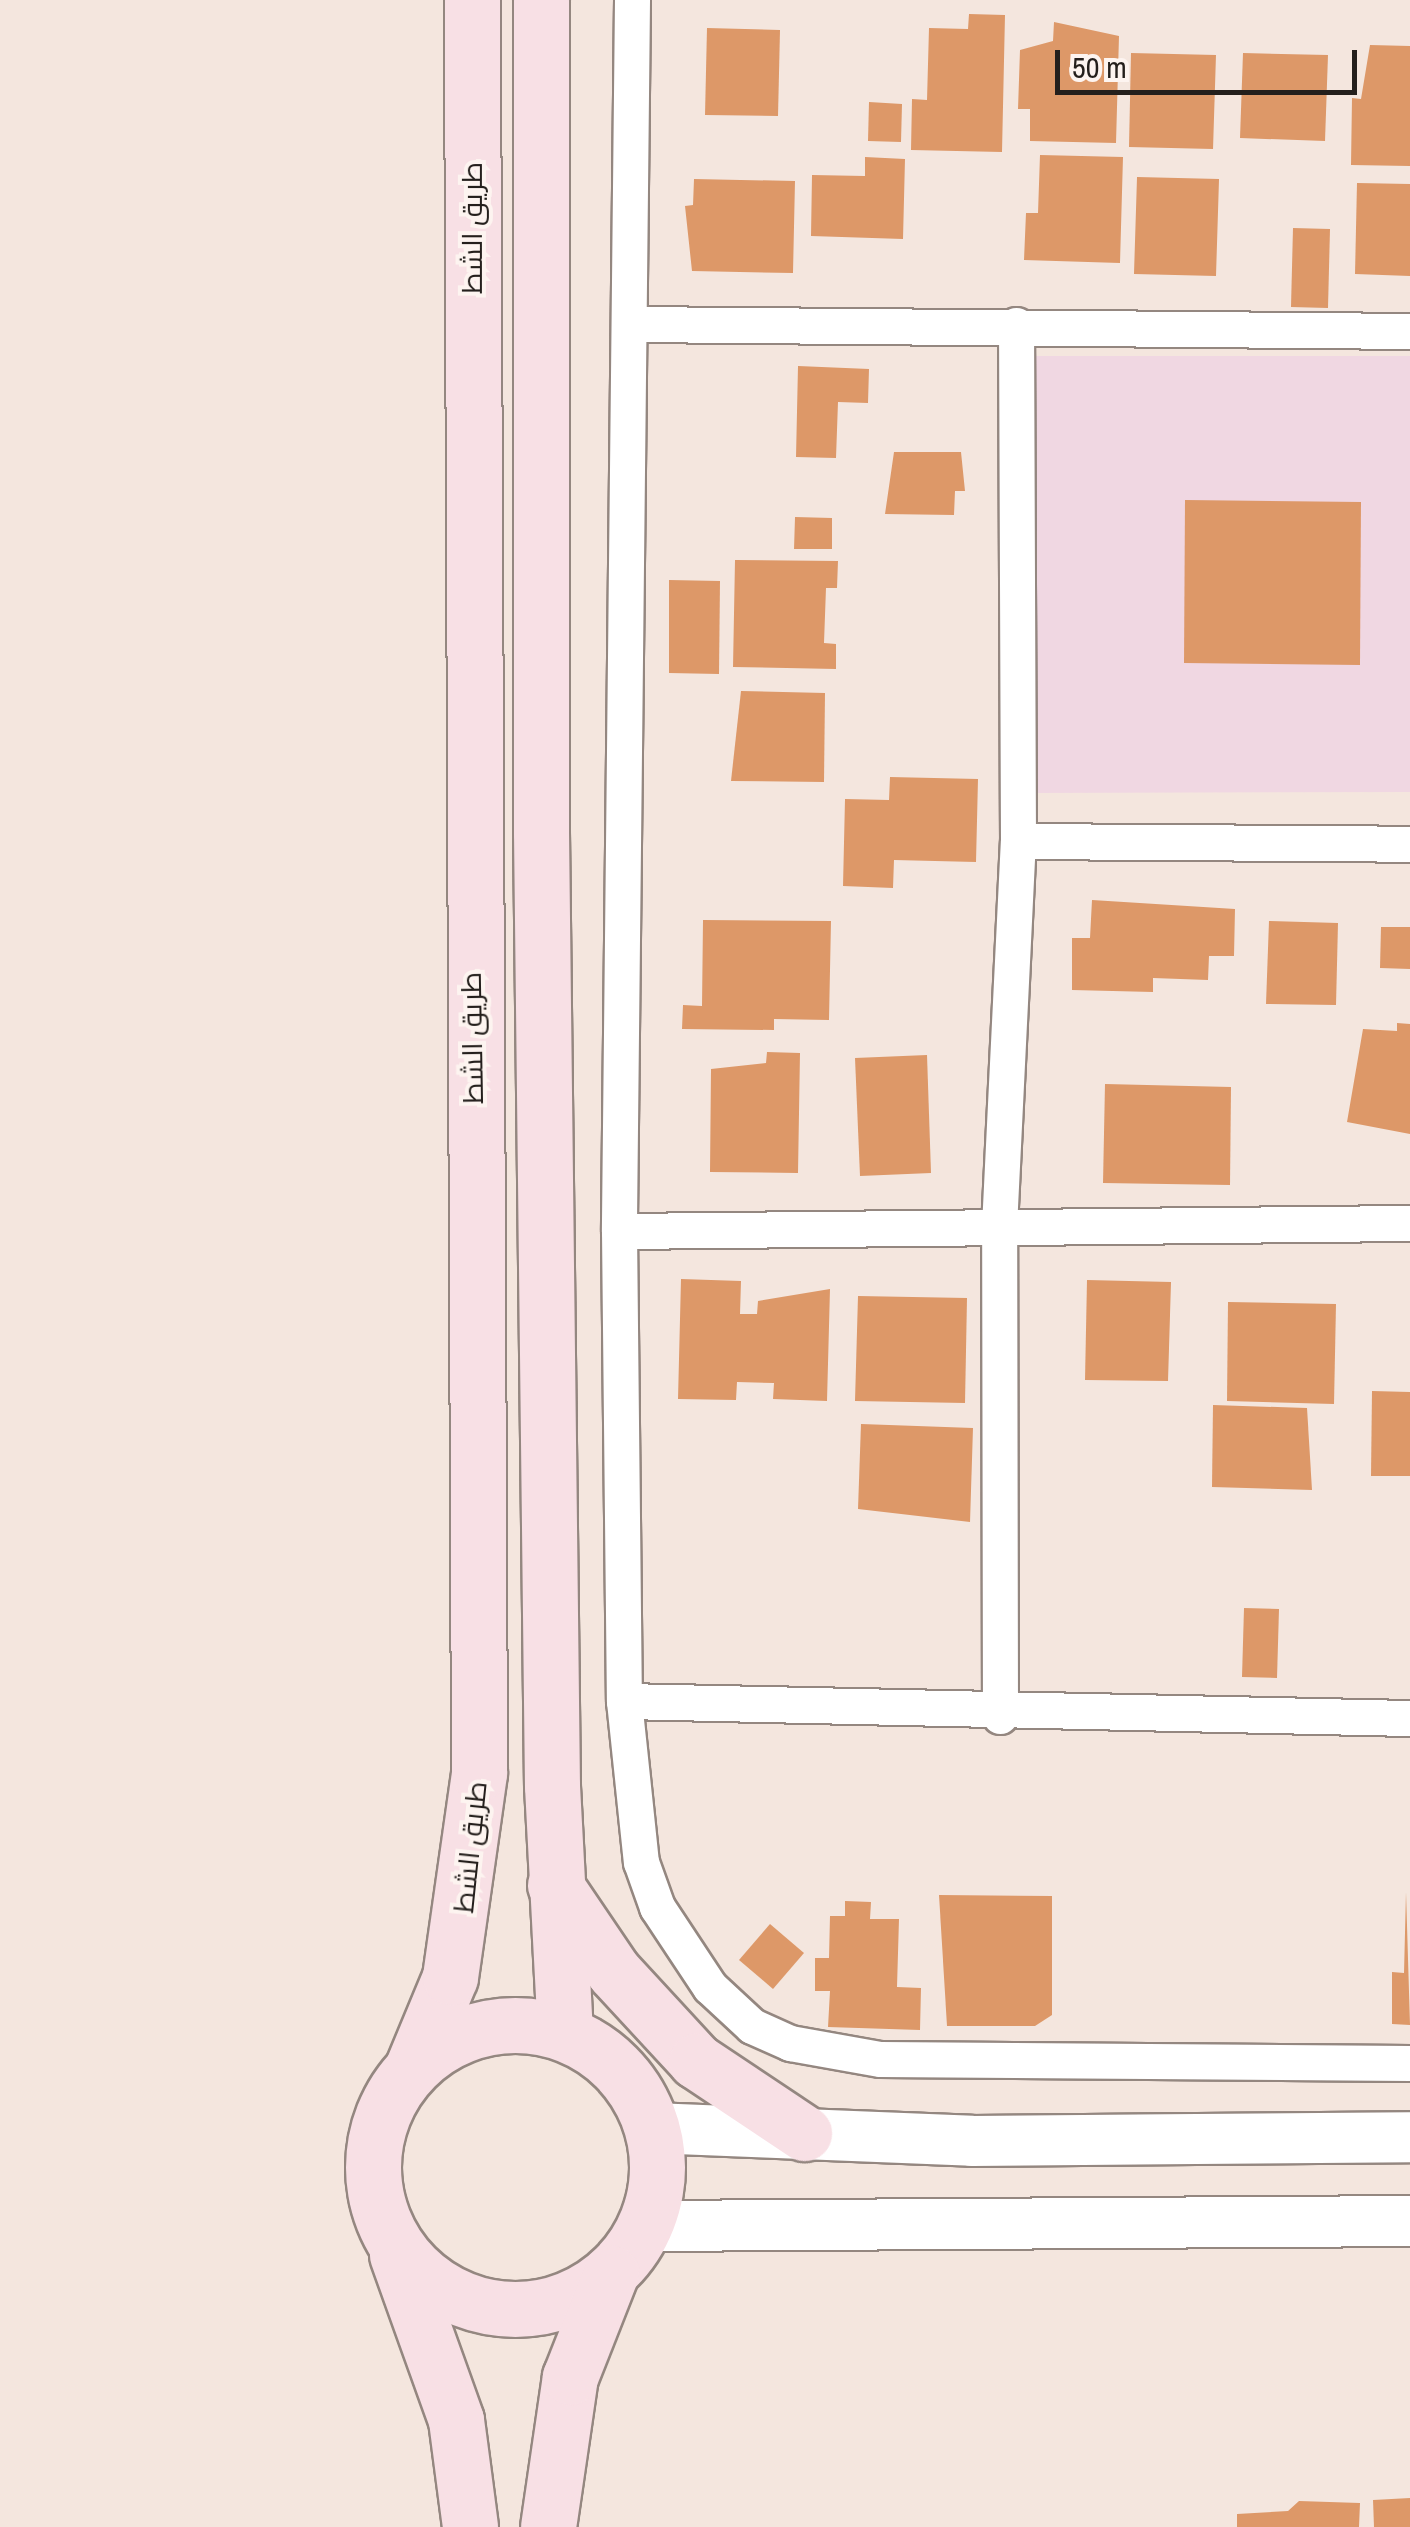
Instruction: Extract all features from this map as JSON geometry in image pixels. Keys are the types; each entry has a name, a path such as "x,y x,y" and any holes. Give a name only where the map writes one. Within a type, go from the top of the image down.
{"main road":[{"name":"طريق الشط","path":"414,2066 454,1960 479,1773 472,0"},
{"path":"541,0 556,1886 565,2033"},
{"path":"556,1886 614,1972 696,2061 804,2133"},
{"path":"470,2527 456,2420 374,2195 372,2148 414,2066 485,2027 565,2033 619,2070 652,2128 657,2178 644,2226 612,2273 570,2377 548,2527"},
{"path":"652,2128 804,2133 1410,2137"},
{"path":"644,2226 1410,2221"},
{"path":"390,2238 423,2278 484,2306 518,2311 568,2301 612,2273"}],"street":[{"path":"632,0 619,1231 624,1702 641,1862 657,1907 680,1952 752,2026 790,2043 880,2059 1410,2063"},
{"path":"630,324 1410,332"},
{"path":"1000,1716 999,1228 1018,841 1016,325"},
{"path":"1018,841 1410,844"},
{"path":"619,1231 1410,1223"},
{"path":"624,1702 1000,1716 1410,1718"}],"shaded area":[{"path":"1033,356 1410,356 1410,792 1033,793"}],"building":[{"path":"969,14 1005,15 1002,152 911,150 912,99 927,100 929,28 968,29"},
{"path":"1054,22 1119,36 1116,143 1030,141 1030,109 1018,109 1020,50 1053,41"},
{"path":"707,28 780,30 778,116 705,115"},
{"path":"1370,45 1410,46 1410,166 1351,165 1352,98 1361,99"},
{"path":"1131,53 1216,55 1213,149 1129,147"},
{"path":"1243,53 1328,55 1325,141 1240,138"},
{"path":"869,102 902,104 901,142 868,141"},
{"path":"1040,155 1123,157 1120,263 1024,260 1026,213 1038,213"},
{"path":"865,157 905,159 903,239 811,236 812,175 865,176"},
{"path":"1137,177 1219,179 1216,276 1134,274"},
{"path":"694,179 795,181 793,273 692,271 685,206 693,205"},
{"path":"1357,183 1410,184 1410,276 1355,274"},
{"path":"1293,228 1330,229 1328,308 1291,307"},
{"path":"798,366 869,369 868,403 838,402 836,458 796,457"},
{"path":"894,452 961,452 965,491 955,491 954,515 885,514"},
{"path":"1185,500 1361,502 1360,665 1184,663"},
{"path":"795,517 832,518 832,549 794,549"},
{"path":"735,560 838,561 837,588 826,588 824,643 836,644 836,669 733,667"},
{"path":"669,580 720,581 719,674 669,673"},
{"path":"741,691 825,693 824,782 731,781"},
{"path":"890,777 978,779 976,862 894,860 893,888 843,886 845,799 889,800"},
{"path":"1092,900 1235,909 1234,956 1209,956 1208,980 1153,978 1153,992 1072,990 1072,938 1090,938"},
{"path":"703,920 831,921 829,1020 774,1019 774,1030 682,1029 683,1005 702,1006"},
{"path":"1269,921 1338,923 1336,1005 1266,1004"},
{"path":"1381,927 1410,927 1410,969 1380,968"},
{"path":"1397,1023 1410,1024 1410,1134 1347,1122 1363,1029 1397,1031"},
{"path":"767,1052 800,1053 798,1173 710,1172 711,1069 766,1063"},
{"path":"927,1055 931,1173 860,1176 855,1058"},
{"path":"1105,1084 1231,1087 1230,1185 1103,1183"},
{"path":"681,1279 741,1281 740,1314 757,1314 758,1301 830,1289 827,1401 773,1399 774,1383 737,1382 736,1400 678,1399"},
{"path":"1087,1280 1171,1282 1168,1381 1085,1380"},
{"path":"858,1296 967,1298 965,1403 855,1401"},
{"path":"1228,1302 1336,1304 1334,1404 1227,1401"},
{"path":"1372,1391 1410,1392 1410,1476 1371,1476"},
{"path":"1213,1405 1307,1408 1312,1490 1212,1487"},
{"path":"861,1424 973,1428 970,1522 858,1509"},
{"path":"1244,1608 1279,1609 1277,1678 1242,1677"},
{"path":"1406,1892 1410,2025 1392,2024 1392,1972 1404,1973"},
{"path":"939,1895 1052,1896 1052,2015 1035,2026 947,2026"},
{"path":"845,1901 871,1902 870,1919 899,1919 897,1987 921,1988 920,2030 828,2027 830,1991 815,1991 815,1958 829,1958 830,1916 845,1916"},
{"path":"770,1924 804,1953 773,1989 739,1960"},
{"path":"1410,2498 1410,2527 1374,2527 1373,2500"},
{"path":"1299,2501 1360,2503 1359,2527 1237,2527 1237,2514 1288,2511"}]}
